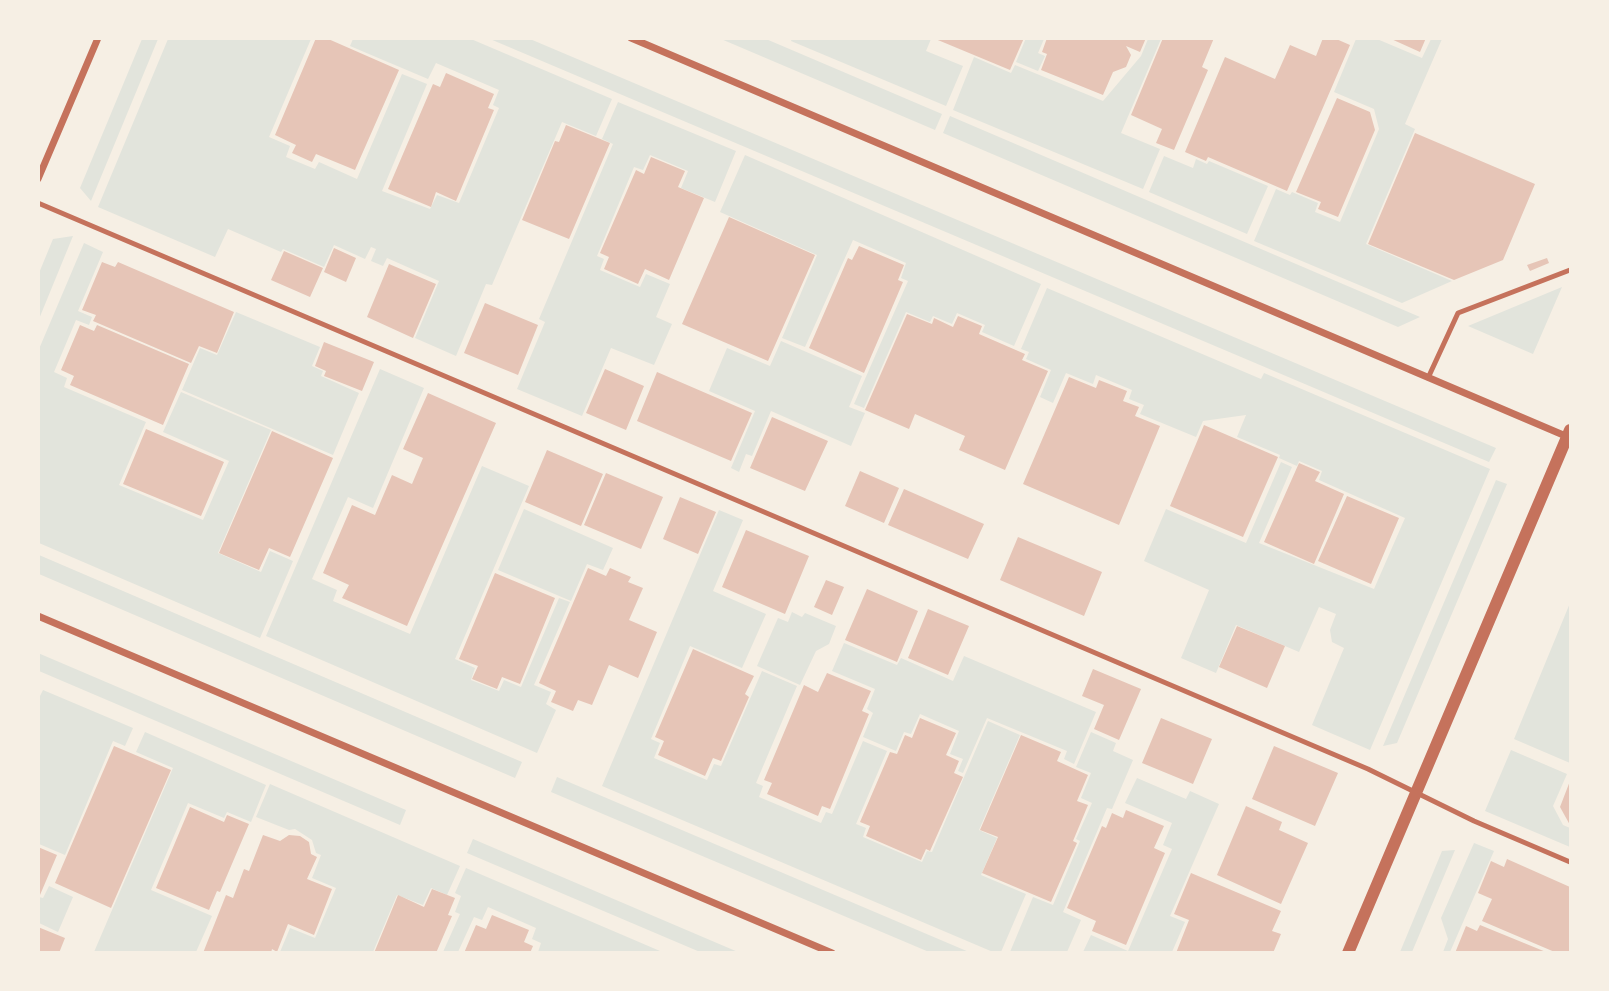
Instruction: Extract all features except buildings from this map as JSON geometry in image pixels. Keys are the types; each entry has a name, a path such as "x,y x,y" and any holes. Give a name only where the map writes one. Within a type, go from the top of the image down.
{"street":[{"path":"38,178 98,38"},
{"path":"631,38 1428,378 1569,435 1348,953"},
{"path":"38,616 832,953"}],"lane":[{"path":"38,203 1342,758 1474,821 1570,862"},
{"path":"1428,378 1458,313 1570,270"}],"shaded area":[{"path":"792,38 931,39 926,51 963,66 946,106 791,41"},
{"path":"1026,38 1044,39 1038,53 1045,56 1038,71 1016,62"},
{"path":"142,39 158,39 91,201 80,188"},
{"path":"168,39 311,39 269,137 290,146 286,157 315,169 319,162 357,179 402,74 427,84 382,191 430,209 437,195 459,203 499,108 493,105 499,90 436,63 428,79 350,46 353,39 471,39 612,99 596,136 562,122 492,285 486,284 456,356 415,338 439,281 387,258 383,266 371,261 376,249 371,247 365,259 334,245 324,267 228,229 215,257 98,207"},
{"path":"490,39 530,39 1496,448 1489,462"},
{"path":"721,39 766,39 942,114 935,130"},
{"path":"1148,39 1161,39 1121,133 1160,149 1143,189 953,110 974,57 1011,73 1015,65 1103,101 1141,56"},
{"path":"1356,39 1377,39 1422,58 1431,39 1442,39 1405,124 1415,129 1366,244 1452,281 1402,303 1254,241 1276,189 1290,195 1292,192 1318,203 1315,212 1340,222 1379,129 1374,109 1334,92"},
{"path":"618,102 736,151 715,202 681,188 688,171 650,155 643,170 634,167 597,256 604,259 600,270 640,287 646,274 670,284 656,317 672,324 654,365 611,348 582,416 517,389 545,322 539,319 613,144 602,139"},
{"path":"950,116 1420,317 1398,327 943,133"},
{"path":"745,155 1041,284 1014,346 982,332 985,325 957,313 952,324 933,316 930,322 906,312 864,408 854,404 908,281 901,278 906,263 853,240 805,347 782,338 817,255 720,212"},
{"path":"1164,156 1193,168 1196,159 1207,164 1209,161 1268,186 1247,234 1149,192"},
{"path":"73,236 39,319 39,273 53,239"},
{"path":"84,243 103,252 78,311 92,317 89,325 76,320 54,372 67,378 64,387 146,422 119,485 203,520 229,461 163,432 181,392 271,430 218,553 261,572 270,551 293,561 260,638 39,543 39,349"},
{"path":"1562,287 1533,354 1468,326"},
{"path":"1047,288 1261,379 1264,373 1490,469 1370,750 1312,725 1344,648 1332,642 1330,630 1336,614 1319,607 1299,652 1236,625 1216,673 1181,658 1209,590 1144,561 1166,509 1246,543 1281,462 1292,467 1259,543 1374,589 1405,518 1319,480 1322,471 1299,461 1297,466 1279,458 1280,455 1237,437 1246,415 1203,421 1196,437 1140,414 1144,405 1129,399 1132,390 1096,375 1093,384 1066,373 1053,403 1040,397 1051,370 1026,359 1029,352 1021,349"},
{"path":"236,312 320,347 312,366 323,371 321,376 359,393 333,455 182,390 200,348 217,355"},
{"path":"781,341 862,376 849,407 865,413 851,446 771,411 752,456 746,454 739,472 731,468 755,411 709,391 727,348 770,366"},
{"path":"380,369 424,388 373,508 348,497 312,579 337,590 333,601 410,634 482,466 529,486 455,659 475,668 471,680 499,691 504,680 521,687 559,598 570,602 534,685 551,692 546,704 556,710 537,753 266,636"},
{"path":"1496,480 1507,484 1397,743 1383,746"},
{"path":"524,509 613,548 603,570 587,564 571,601 498,570"},
{"path":"719,510 743,520 713,591 766,614 742,668 690,646 651,739 660,743 654,758 707,780 714,764 721,766 762,671 797,686 756,783 763,786 759,797 821,823 826,812 832,814 863,741 887,751 856,824 866,828 863,837 922,862 927,851 932,852 988,721 1020,735 979,830 997,838 981,875 1026,894 1001,952 993,952 602,786"},
{"path":"39,555 522,762 515,778 39,574"},
{"path":"1570,603 1570,763 1514,739"},
{"path":"792,612 802,617 805,613 836,626 829,644 816,651 800,685 757,666 778,618 788,622"},
{"path":"844,643 897,665 901,658 953,681 964,656 1096,712 1074,764 1064,759 1067,751 987,718 963,773 958,771 963,759 950,754 959,731 920,714 911,734 904,732 896,751 863,737 873,713 867,709 875,689 832,671"},
{"path":"38,653 406,810 400,825 39,671"},
{"path":"43,690 133,728 125,746 113,741 65,855 39,844 38,700"},
{"path":"145,732 266,785 251,822 227,812 224,818 188,803 151,890 212,916 196,952 94,952 173,768 136,752"},
{"path":"1091,732 1116,743 1113,751 1133,760 1112,809 1107,808 1063,912 1081,920 1067,952 1010,952 1033,897 1053,905 1080,841 1076,839 1092,803 1081,798 1091,773 1076,767"},
{"path":"1511,750 1567,774 1553,806 1563,825 1570,828 1570,847 1485,811"},
{"path":"557,777 969,952 929,952 551,792"},
{"path":"1137,778 1186,799 1190,791 1219,804 1170,916 1185,922 1172,952 1083,952 1091,935 1128,951 1172,849 1163,845 1172,823 1125,803"},
{"path":"270,784 460,866 447,895 431,888 423,905 397,895 373,952 280,952 290,928 315,938 336,888 312,878 321,855 316,853 312,840 295,829 289,830 256,817"},
{"path":"473,839 738,952 700,952 467,853"},
{"path":"1474,843 1494,851 1450,952 1443,952 1448,939 1441,918"},
{"path":"1455,850 1412,952 1400,952 1442,851"},
{"path":"466,868 660,952 538,952 541,943 532,939 536,928 488,907 482,920 474,917 458,952 443,952 460,914 455,912 461,896 455,893"},
{"path":"49,886 73,897 58,932 39,923 39,897 43,898"}]}
